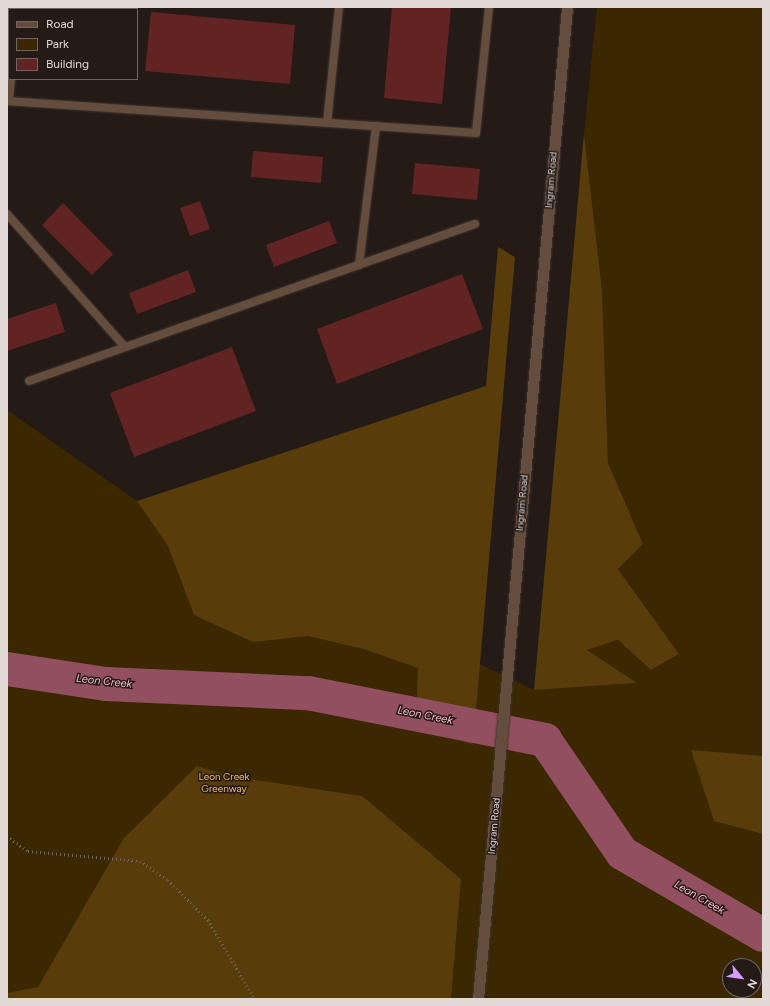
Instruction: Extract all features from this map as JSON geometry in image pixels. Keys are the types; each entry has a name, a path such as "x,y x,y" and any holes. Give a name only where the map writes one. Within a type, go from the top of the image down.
{"street":[{"name":"Ingram Road","path":"478,999 566,7"}],"lane":[{"path":"327,123 339,7"},
{"path":"11,80 8,101 476,133 489,7"},
{"path":"359,265 376,126"},
{"path":"7,214 125,347"},
{"path":"29,380 475,224"}],"path":[{"path":"7,836 28,851 140,861 152,868 168,880 208,920 255,999"}],"green space":[{"name":"Leon Creek Greenway","path":"597,7 763,7 763,999 7,999 7,410 137,501 534,690 636,683 587,650 618,640 651,670 679,654 618,569 643,544 608,463 602,290 584,133"},
{"path":"584,133 602,290 608,463 643,544 618,569 679,654 651,670 618,640 587,650 637,683 534,690"},
{"path":"498,247 515,257 473,745 416,725 418,668 364,649 308,636 253,642 194,615 168,546 137,501 486,386"},
{"path":"691,750 763,756 763,834 714,821"},
{"path":"197,766 229,776 362,796 461,879 451,999 7,999 7,993 38,987 124,838"}],"building":[{"path":"392,7 451,7 442,104 384,98"},
{"path":"151,12 295,25 290,84 145,71"},
{"path":"253,151 323,157 321,183 251,177"},
{"path":"415,163 480,169 477,200 412,194"},
{"path":"200,201 210,229 190,236 180,208"},
{"path":"63,203 113,254 92,275 42,225"},
{"path":"329,221 337,243 274,267 266,245"},
{"path":"188,270 196,292 137,314 129,293"},
{"path":"462,274 483,329 337,384 317,329"},
{"path":"56,303 65,332 7,351 7,319"},
{"path":"232,347 256,411 134,457 110,393"}],"waterway":[{"name":"Leon Creek","path":"7,669 106,684 308,693 545,740 622,853 763,935"}]}
